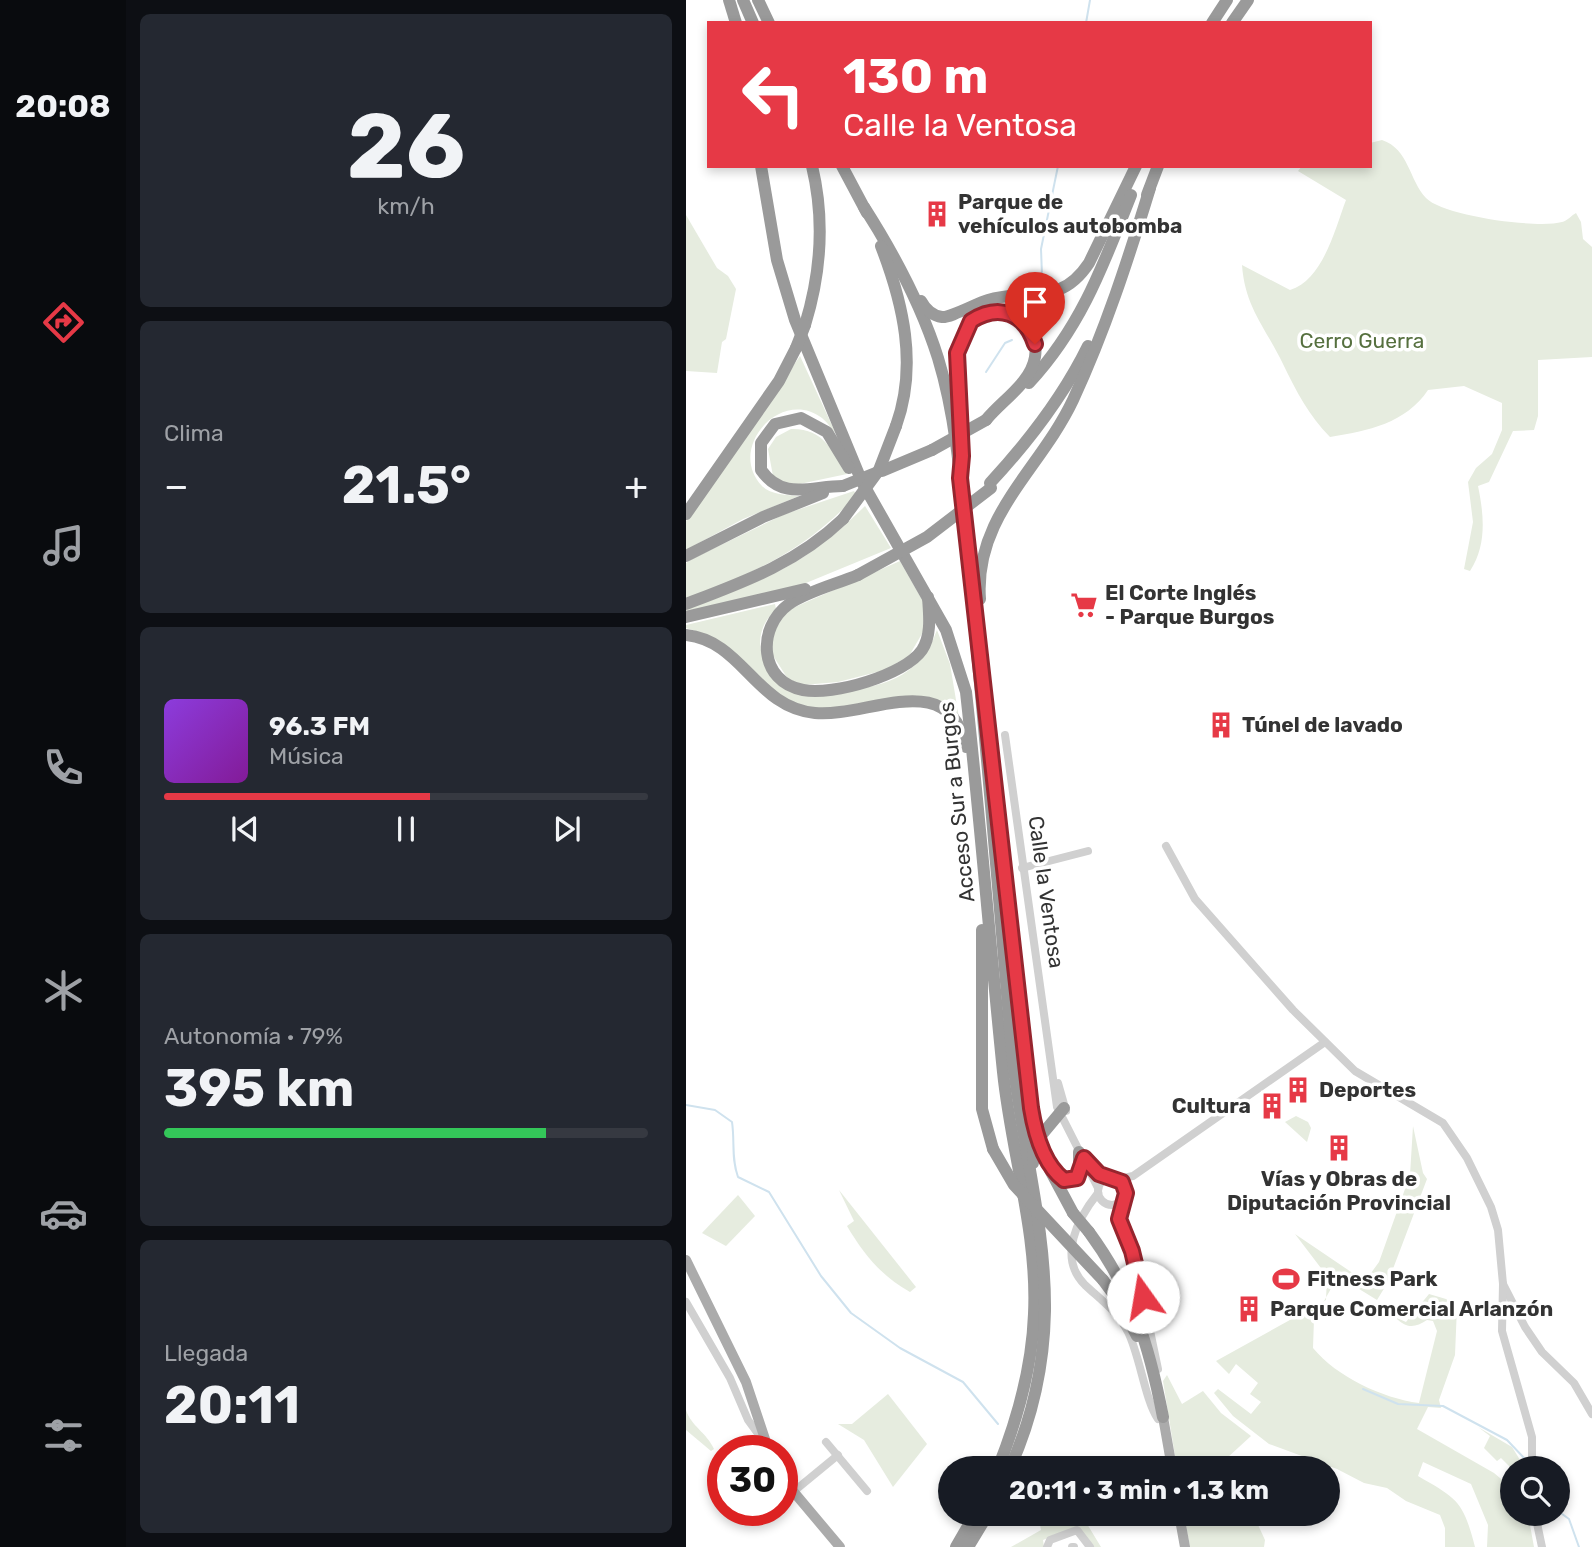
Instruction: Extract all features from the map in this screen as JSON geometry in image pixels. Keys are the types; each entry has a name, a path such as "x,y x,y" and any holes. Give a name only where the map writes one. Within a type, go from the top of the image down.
{"highway":[{"path":"729,0 735,21"},
{"path":"743,0 752,21"},
{"path":"1213,21 1227,0"},
{"path":"1233,21 1248,0"},
{"path":"759,1 768,21"},
{"name":"Acceso Sur a Burgos","path":"761,168 777,261 788,302 856,468 879,514 928,593 946,630 966,692 1008,1115 1042,1312 1022,1400 1002,1456"},
{"path":"686,514 779,381 805,325 820,248 819,204 812,168"},
{"path":"686,604 774,570 813,545 843,519 878,470 896,426 906,388 907,340 896,285 864,206 843,168"},
{"path":"888,244 924,306 942,317 996,298 1036,296 1059,291 1082,274 1135,168"},
{"path":"686,556 764,517 932,450 986,420 1023,390 1067,337 1097,280 1141,168"},
{"path":"928,593 929,627 923,648 900,670 852,684 804,690 781,680 770,664 765,642 768,628 778,613 794,600 858,572 927,532 990,485 1037,429 1064,391 1096,330 1157,168"},
{"path":"1150,188 1125,269 1072,402 999,516 982,553 978,571 984,716 1034,1126 1054,1180 1073,1213 1112,1264 1135,1308 1151,1360 1161,1418"},
{"name":"Acceso Sur a Burgos","path":"864,206 888,244 923,316 938,359 960,478 984,716 1014,1079 1042,1252 1044,1340 1032,1408 1014,1456"},
{"path":"960,478 962,456 957,363 960,339 971,321 980,315 1004,312 1014,314 1031,331 1035,357 1022,383 986,420"},
{"path":"834,487 796,491 785,489 767,478 758,462 758,450 770,428 781,421 801,418 820,425 879,514"},
{"path":"686,617 796,591 858,572"},
{"path":"686,635 719,646 766,692 794,708 827,713 908,701 937,706 957,723 975,772"},
{"path":"983,864 982,1109 993,1149 1014,1185 1103,1280 1135,1330 1161,1418"},
{"path":"1042,1312 1048,1259 1032,1155 1040,1136 1062,1111"},
{"path":"1044,1153 1059,1176 1068,1181 1077,1178 1082,1158"},
{"path":"956,1547 968,1526"},
{"path":"968,1547 981,1526"}],"main road":[{"path":"686,1260 747,1382 765,1435"},
{"path":"1161,1418 1167,1456"},
{"path":"798,1498 840,1547"},
{"path":"1176,1526 1179,1547"},
{"path":"1181,1526 1185,1547"}],"street":[{"name":"Calle la Ventosa","path":"1005,735 1049,1054 1062,1111 1098,1190"},
{"path":"1166,846 1195,899 1325,1042 1355,1071 1423,1109 1443,1123 1453,1136 1482,1188 1496,1221 1503,1284 1502,1331 1532,1437 1532,1456"},
{"path":"1022,868 1088,851"},
{"path":"1133,1176 1126,1189 1119,1219 1138,1273 1158,1366 1165,1407 1161,1418 1153,1411 1144,1373 1124,1325 1116,1312 1079,1278 1072,1262 1074,1235 1098,1190 1108,1178 1133,1176 1325,1042"},
{"name":"Calle la Ventosa","path":"1082,1158 1095,1171 1108,1178"},
{"path":"1119,1179 1126,1189"},
{"path":"1098,1190 1102,1201 1111,1205 1123,1199"},
{"path":"1503,1284 1532,1339 1553,1365 1574,1383 1592,1414"},
{"path":"686,1302 730,1378 758,1435"},
{"path":"826,1442 867,1490"},
{"path":"798,1488 838,1455"},
{"path":"1538,1526 1542,1547"},
{"path":"1047,1547 1050,1540 1077,1530 1090,1547"}],"green space":[{"name":"Cerro Guerra","path":"1382,140 1398,150 1420,191 1436,204 1470,215 1533,224 1562,222 1576,213 1581,222 1583,239 1592,247 1592,357 1538,360 1538,416 1534,430 1513,431 1489,482 1478,486 1483,530 1479,551 1470,571 1464,569 1473,522 1468,482 1476,468 1492,454 1502,430 1502,403 1464,386 1428,390 1409,410 1385,424 1330,437 1309,412 1247,294 1242,265 1290,290 1311,276 1332,239 1346,200 1298,171 1300,168 1372,168 1372,142"},
{"path":"686,215 717,268 728,276 736,289 717,373 686,371"},
{"path":"800,356 836,434 822,418 806,410 790,410 763,426 754,440 750,455 753,471 766,489 779,494 799,496 743,519 686,550 686,521"},
{"path":"791,429 819,436 847,474 790,486 773,476 768,449 776,437"},
{"path":"854,491 857,495 837,515 798,546 757,569 686,600 686,563 785,514"},
{"path":"865,506 891,548 789,590 686,612 686,609 782,570 822,544"},
{"path":"900,561 924,603 923,632 909,656 885,670 838,682 803,685 788,679 770,651 771,638 786,611"},
{"path":"775,604 776,609 763,628 760,648 767,667 781,686 851,689 893,680 911,669 926,652 937,630 950,664 959,718 946,706 818,709 789,704 763,685 719,643 686,628 686,625"},
{"path":"1296,1116 1308,1122 1311,1128 1307,1142 1285,1122"},
{"path":"1413,1126 1423,1173 1427,1179 1388,1282 1377,1300 1338,1276 1326,1297 1327,1276 1295,1234 1360,1278 1371,1273 1379,1262 1410,1175"},
{"path":"839,1190 916,1287 910,1292 882,1271 860,1245 847,1226 854,1221"},
{"path":"738,1195 755,1216 726,1246 702,1233"},
{"path":"1429,1294 1446,1299 1457,1307 1455,1355 1439,1400 1441,1408 1428,1407 1417,1429 1500,1478 1500,1526 1530,1526 1534,1547 1487,1547 1488,1525 1471,1484 1423,1462 1418,1476 1442,1490 1457,1503 1467,1520 1475,1547 1445,1547 1445,1528 1440,1515 1406,1501 1387,1488 1364,1483 1340,1471 1340,1456 1302,1456 1269,1444 1233,1416 1214,1393 1218,1389 1251,1414 1261,1402 1250,1394 1258,1383 1236,1364 1229,1374 1216,1361 1324,1301 1314,1319 1313,1348 1347,1377 1376,1391 1419,1403 1437,1331 1433,1321 1427,1320 1411,1326 1403,1324 1395,1317 1406,1322"},
{"path":"1167,1375 1182,1404 1203,1391 1221,1413 1251,1436 1229,1456 1175,1456 1163,1381"},
{"path":"888,1394 927,1444 893,1487 864,1440 838,1424 852,1424"},
{"path":"686,1410 707,1438 707,1448 686,1430"},
{"path":"1478,1427 1512,1447 1518,1456 1500,1456 1497,1461 1484,1448 1490,1436"},
{"path":"1040,1526 1078,1526 1043,1540 1044,1547 1011,1547 1041,1530"},
{"path":"1078,1526 1088,1526 1101,1547 1094,1547"},
{"path":"1186,1526 1259,1526 1265,1540 1264,1547 1190,1547"}],"waterway":[{"path":"1086,21 1090,0"},
{"path":"1042,275 1041,249 1058,168"},
{"path":"1047,313 1047,320"},
{"path":"986,372 1005,343 1012,340"},
{"path":"686,1105 715,1110 732,1122 738,1177 769,1192 821,1276 851,1313 900,1348 963,1382 998,1424"},
{"path":"1363,1389 1398,1404 1443,1406 1507,1440 1522,1456"},
{"path":"1570,1522 1579,1547"}],"place":[{"name":"Parque de vehículos autobomba","path":"937,214"},
{"name":"El Corte Inglés - Parque Burgos","path":"1084,605"},
{"name":"Túnel de lavado","path":"1221,725"},
{"name":"Deportes","path":"1298,1090"},
{"name":"Cultura","path":"1272,1106"},
{"name":"Vías y Obras de Diputación Provincial","path":"1339,1148"},
{"name":"Fitness Park","path":"1286,1279"},
{"name":"Parque Comercial Arlanzón","path":"1249,1309"}],"route":[{"path":"1035,344 1031,331 1014,314 991,312 980,315 965,328 957,353 964,525 1004,893 1031,1108 1039,1141 1044,1153 1064,1180 1073,1181 1077,1178 1084,1158 1099,1174 1119,1179 1125,1185 1126,1193 1120,1206 1119,1219 1132,1251 1143,1297"}]}
